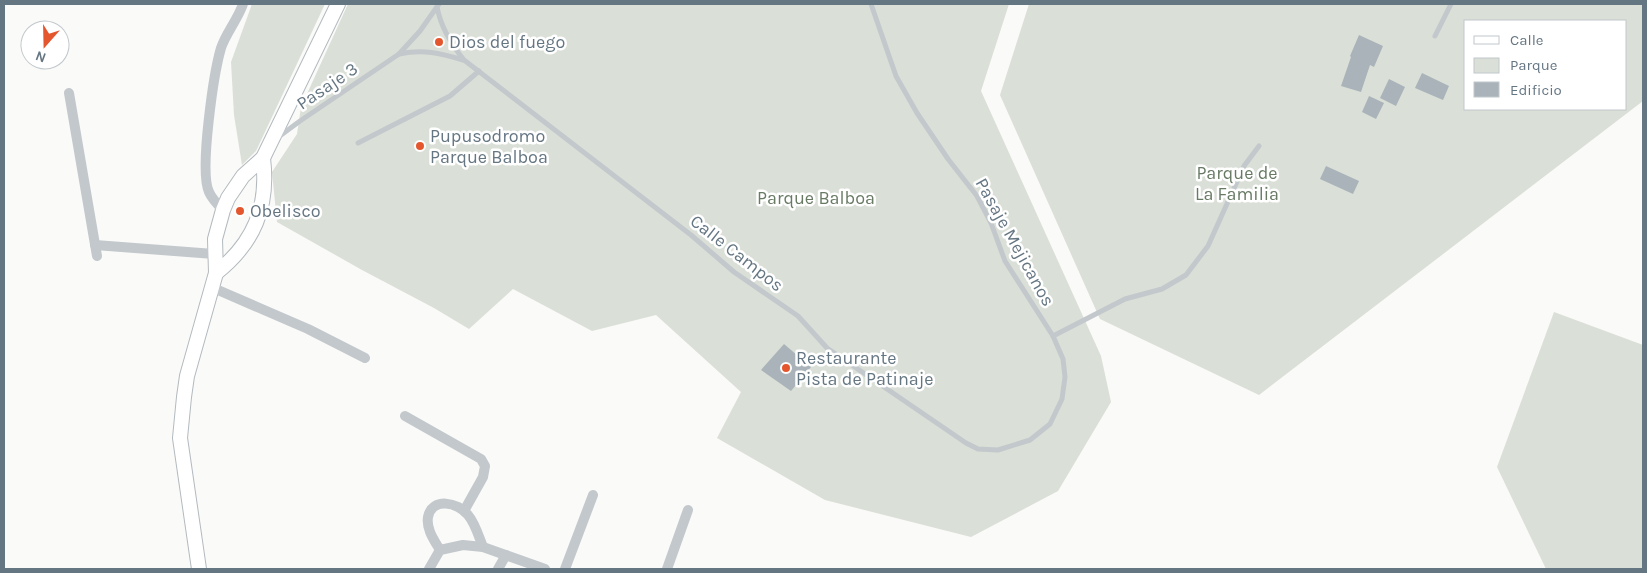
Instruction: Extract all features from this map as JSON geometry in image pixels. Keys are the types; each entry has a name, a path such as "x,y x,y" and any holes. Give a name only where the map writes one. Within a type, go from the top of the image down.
{"main road":[{"path":"199,569 180,438 187,376 216,273 215,239 228,198 243,176 263,158 338,4"},
{"path":"216,273 237,254 253,229 261,209 265,187 263,158"}],"street":[{"path":"223,210 208,192 206,172 207,142 222,46 244,4"},
{"path":"69,93 97,256"},
{"path":"95,245 214,254"},
{"path":"211,287 308,329 365,358"},
{"path":"405,416 481,459 485,466 483,477 464,511"},
{"path":"565,569 593,495"},
{"path":"440,550 429,530 428,518 432,508 440,503 446,503 464,511 471,520 483,547"},
{"path":"667,569 688,510"},
{"path":"429,569 440,550 463,545 483,547 545,569"},
{"path":"498,569 506,555"}],"lane":[{"name":"Pasaje Mejicanos","path":"871,4 896,76 932,136 977,196 991,223 1005,260 1053,336 1063,360 1066,377 1062,399 1050,424 1030,440"},
{"path":"1435,36 1451,4"},
{"path":"399,54 411,42 438,6"},
{"path":"438,6 443,27 453,46 464,60"},
{"path":"399,54 414,50 428,51 464,60"},
{"name":"Pasaje 3","path":"271,143 300,120 399,54"},
{"name":"Calle Campos","path":"464,60 691,235 734,272 798,316 827,348 966,443 978,449 998,450 1030,440"},
{"path":"358,143 450,96 479,71"},
{"path":"1053,336 1125,299 1162,289 1186,275 1208,246 1244,166 1259,146"}],"green space":[{"path":"252,4 325,4 256,151 242,165 234,115 231,62"},
{"name":"Parque Balboa","path":"348,4 1009,4 981,91 1101,356 1111,402 1058,491 971,537 825,500 717,438 741,392 656,315 592,331 513,289 469,329 277,222 272,172 297,134 301,107"},
{"name":"Parque de La Familia","path":"1029,4 1643,4 1643,101 1259,395 1100,319 1000,95"},
{"path":"1554,312 1643,345 1643,569 1546,569 1497,467"}],"building":[{"path":"1359,35 1383,46 1374,67 1370,65 1361,92 1341,86"},
{"path":"1422,73 1449,86 1443,100 1415,88"},
{"path":"1389,79 1405,87 1396,106 1380,98"},
{"path":"1369,96 1384,103 1376,119 1362,112"},
{"path":"1326,166 1359,181 1353,194 1320,179"},
{"name":"Restaurante Pista de Patinaje","path":"784,344 811,367 791,391 761,370"}],"place":[{"name":"Dios del fuego","path":"439,42"},
{"name":"Pupusodromo Parque Balboa","path":"420,146"},
{"name":"Obelisco","path":"240,211"},
{"name":"Restaurante Pista de Patinaje","path":"786,368"}]}
